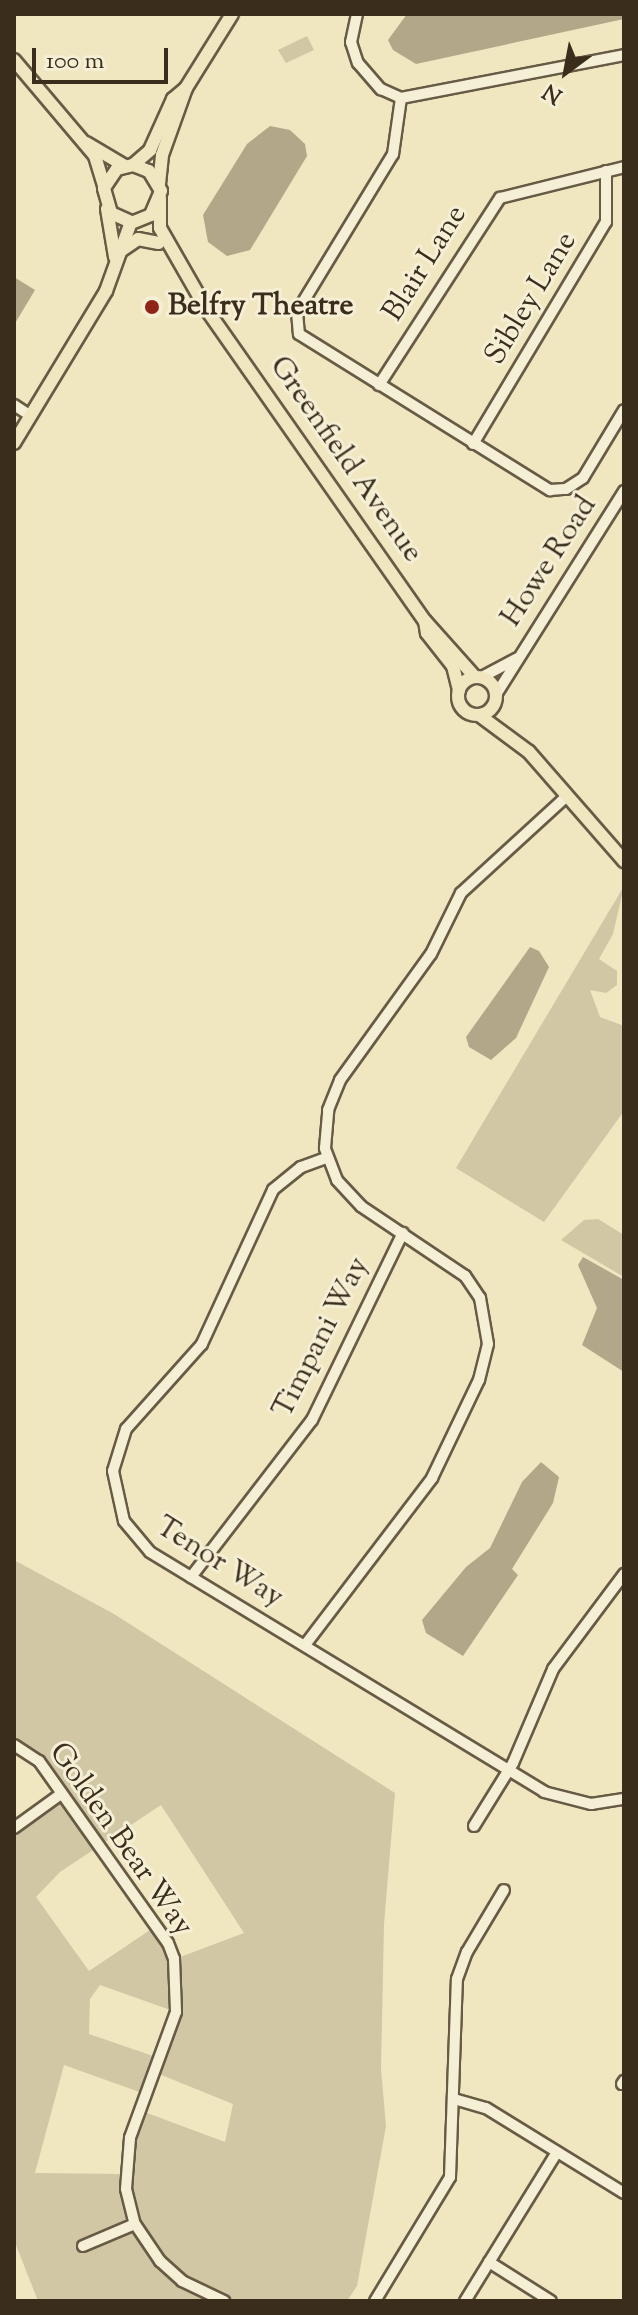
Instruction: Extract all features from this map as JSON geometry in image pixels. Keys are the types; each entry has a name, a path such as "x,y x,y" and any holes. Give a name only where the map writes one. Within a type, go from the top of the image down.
{"main road":[{"path":"106,206 118,218 133,222 151,215 160,198 162,155 186,88 232,14"},
{"path":"14,60 101,166 115,257"},
{"path":"104,188 111,174 129,166 150,150 173,99 186,88"},
{"path":"84,142 129,166 149,171 159,184"},
{"name":"Greenfield Avenue","path":"160,198 158,219 164,246"},
{"path":"14,443 96,311 115,257 133,222"},
{"name":"Greenfield Avenue","path":"133,222 164,246 425,621 496,696"},
{"path":"115,257 130,241 164,246"},
{"name":"Greenfield Avenue","path":"425,621 427,633 453,666 463,708 479,715"},
{"path":"459,690 479,677"},
{"path":"529,752 479,715 496,696 529,752 624,861"}],"street":[{"path":"357,14 351,42 358,63 381,89 401,98 624,55"},
{"path":"401,98 393,154 297,312 296,323 310,345 473,444 558,491 583,478 624,410"},
{"name":"Blair Lane","path":"379,385 500,198 624,167"},
{"name":"Sibley Lane","path":"473,444 606,222 606,171"},
{"path":"14,405 31,416"},
{"name":"Howe Road","path":"496,696 624,491"},
{"name":"Howe Road","path":"479,677 517,658"},
{"path":"305,1645 427,1486 487,1356 487,1321 473,1287 448,1261 352,1198 326,1158 325,1119 335,1088 431,954 461,893 567,796"},
{"name":"Tenor Way","path":"326,1158 301,1167 273,1190 202,1344 133,1420 116,1455 115,1488 131,1535 191,1577 509,1770 575,1803 624,1799"},
{"name":"Timpani Way","path":"191,1577 312,1420 403,1233"},
{"path":"474,1826 509,1770 553,1669 624,1574"},
{"name":"Golden Bear Way","path":"14,1745 39,1761 168,1943 178,1973 176,2012 127,2155 126,2189 135,2224 171,2272 224,2301"},
{"path":"14,1828 61,1794"},
{"path":"375,2301 447,2187 453,2166 457,1979 467,1952 504,1890"},
{"path":"454,2099 486,2108 624,2193"},
{"path":"465,2301 557,2152"},
{"path":"83,2246 135,2224"},
{"path":"489,2262 551,2301"}],"shaded area":[{"path":"407,14 624,14 624,19 416,64 393,50 388,40"},
{"path":"307,36 314,50 286,63 278,50"},
{"path":"270,126 290,130 305,144 307,156 250,250 227,256 208,242 203,215 247,144"},
{"path":"14,277 35,290 14,325"},
{"path":"624,886 613,934 599,959 617,971 617,985 606,993 590,990 600,1017 624,1026 624,1111 544,1222 456,1168"},
{"path":"530,947 539,951 549,967 516,1038 491,1060 469,1047 466,1037"},
{"path":"598,1219 624,1235 624,1277 561,1240 584,1220"},
{"path":"583,1257 624,1280 624,1372 582,1345 597,1308 578,1265"},
{"path":"541,1462 559,1477 553,1503 512,1569 518,1575 463,1656 426,1633 422,1620 466,1567 490,1548 522,1482"},
{"path":"14,1560 114,1614 395,1793 384,1924 381,2069 386,2126 357,2286 347,2301 38,2301 14,2240 14,1828 61,1794 39,1761 14,1745","holes":["161,1805 244,1933 175,1959 156,1926 89,1971 36,1897 60,1872","100,1985 176,2012 159,2058 89,2034 90,1999","64,2065 145,2094 154,2072 233,2104 225,2142 139,2110 125,2174 35,2173"]}],"place":[{"name":"Belfry Theatre","path":"152,307"}]}
